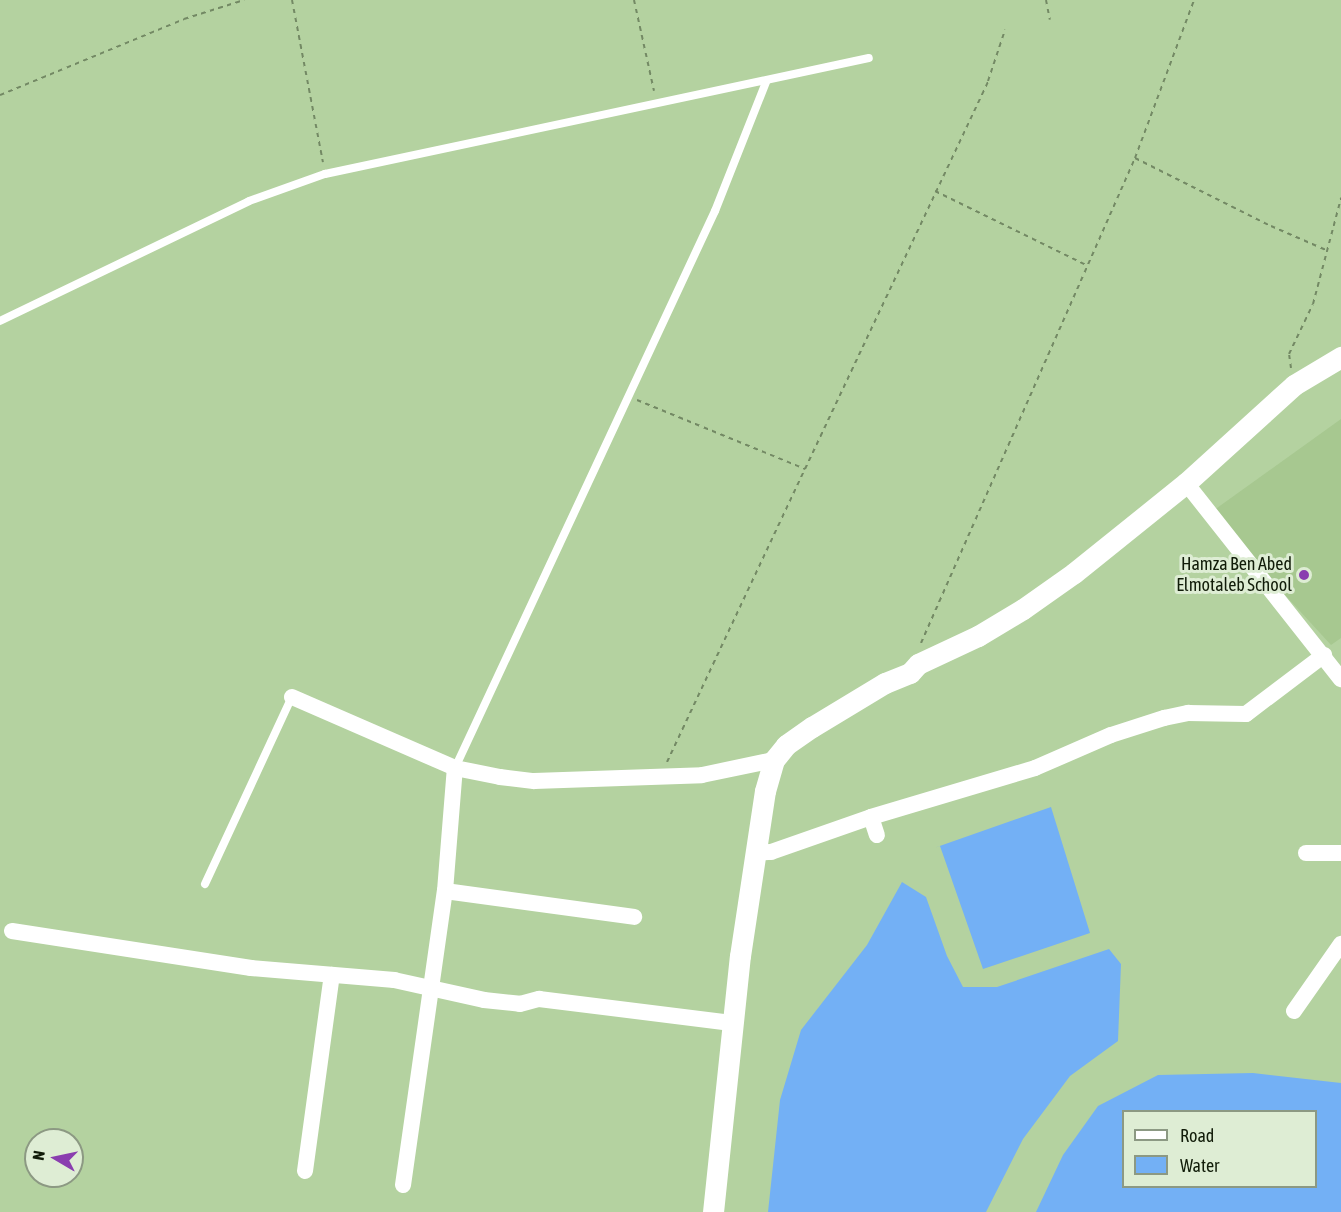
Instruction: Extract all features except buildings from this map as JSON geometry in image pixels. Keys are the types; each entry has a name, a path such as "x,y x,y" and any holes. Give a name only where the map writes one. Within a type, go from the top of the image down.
{"street":[{"path":"713,1212 732,1023 755,853 769,772 774,760 795,738 885,683 910,673 918,664 978,636 1023,609 1074,573 1186,483 1294,385 1341,357"},
{"path":"1186,483 1341,679"},
{"path":"755,853 771,852 871,817 1035,768 1110,735 1164,718 1188,713 1246,714 1324,655"},
{"path":"292,697 455,768 534,781 702,775 774,760"},
{"path":"403,1185 430,986 446,891 455,768"},
{"path":"871,817 878,835"},
{"path":"1306,853 1341,853"},
{"path":"446,891 634,917"},
{"path":"12,931 176,958 394,980 496,1002 520,1004 539,999 732,1023"},
{"path":"1294,1011 1341,944"},
{"path":"304,1171 332,975"}],"lane":[{"path":"0,321 249,201 325,174 869,58"},
{"path":"455,768 715,212 765,82"},
{"path":"205,884 292,697"}],"path":[{"path":"0,95 184,19 244,0"},
{"path":"292,0 325,174"},
{"path":"634,0 656,103"},
{"path":"1046,0 1050,20"},
{"path":"918,664 917,652 1135,158 1194,0"},
{"path":"660,776 988,81 1005,30"},
{"path":"1135,158 1270,226 1326,250"},
{"path":"935,191 1086,265"},
{"path":"1294,385 1289,354 1313,304 1341,198"},
{"path":"629,397 805,469"}],"shaded area":[{"name":"Hamza Ben Abed Elmotaleb School","path":"1341,419 1341,638 1331,645 1210,513"}],"water":[{"path":"1051,807 1090,933 983,969 940,846 934,848"},
{"path":"902,882 926,897 947,956 963,987 997,987 1109,949 1121,964 1118,1041 1070,1076 1023,1139 986,1212 768,1212 780,1100 801,1030 867,945"},
{"path":"1253,1073 1341,1083 1341,1212 1036,1212 1063,1155 1098,1106 1158,1075"}],"place":[{"name":"Hamza Ben Abed Elmotaleb School","path":"1304,575"}]}
